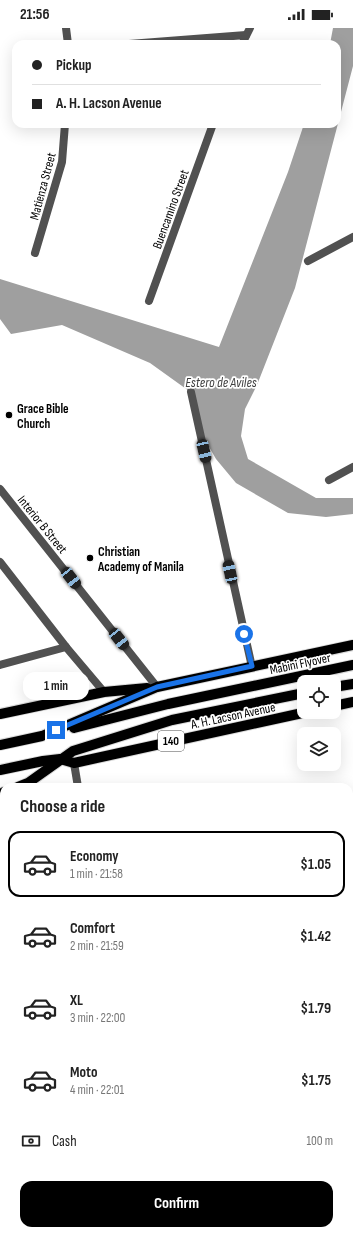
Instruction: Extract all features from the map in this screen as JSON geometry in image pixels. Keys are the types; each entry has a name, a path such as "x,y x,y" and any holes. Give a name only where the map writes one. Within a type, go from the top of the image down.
{"main road":[{"path":"0,714 104,692 157,687 353,645"},
{"name":"Mabini Flyover","path":"42,736 168,704 353,665"},
{"path":"341,686 353,684"},
{"path":"0,745 42,736 157,687"},
{"name":"140","path":"60,759 73,751 172,720 297,695"},
{"path":"341,705 353,702"},
{"name":"A. H. Lacson Avenue","path":"0,770 60,759 74,763 297,714"},
{"path":"28,783 60,759"}],"street":[{"path":"66,28 68,40"},
{"path":"169,40 248,32"},
{"name":"Matienza Street","path":"35,253 62,162 65,128"},
{"name":"Buencamino Street","path":"149,301 212,128"},
{"path":"308,260 353,237"},
{"path":"191,392 252,666"},
{"path":"329,480 353,467"},
{"name":"Interior B Street","path":"0,489 157,687"},
{"path":"0,562 66,647 104,692"},
{"path":"0,665 66,647"},
{"path":"74,763 77,783"}],"water":[{"name":"Estero de Aviles","path":"333,28 353,28 353,66 341,112 341,40 331,40"},
{"name":"Estero de Aviles","path":"303,128 337,128 295,288 257,385 245,409 241,436 248,459 316,498 353,498 353,514 326,517 288,513 236,483 216,459 200,431 189,391 150,363 62,325 11,334 0,319 0,279 219,347 288,172"}],"place":[{"name":"Grace Bible Church","path":"9,415"},
{"name":"Christian Academy of Manila","path":"90,558"}],"route":[{"path":"56,730 157,687 252,666 244,634"}]}
